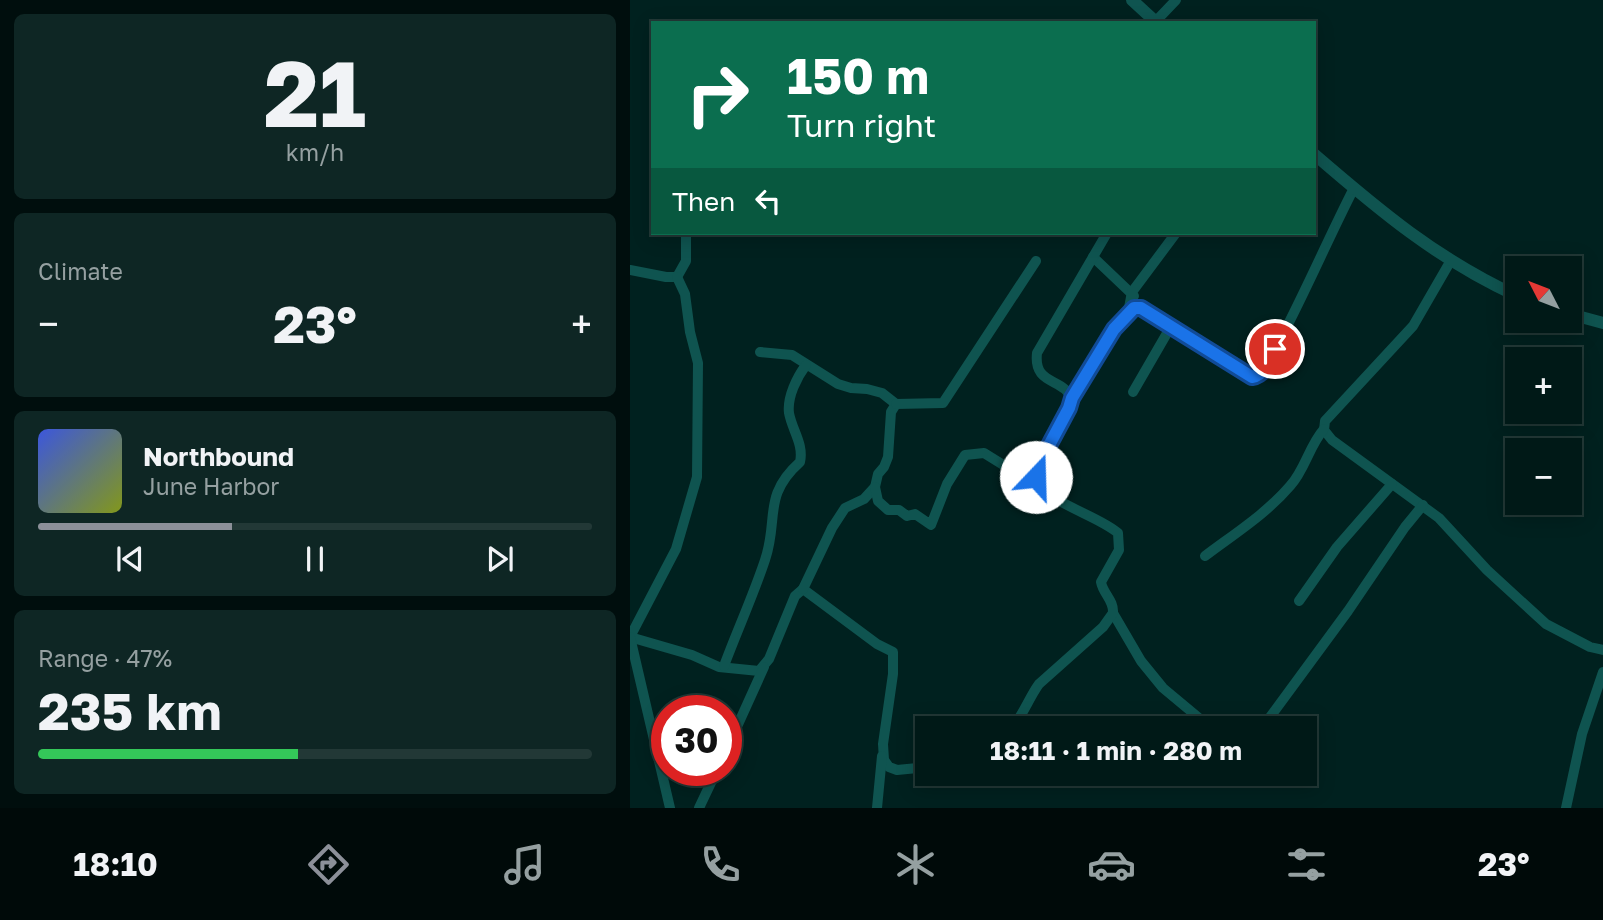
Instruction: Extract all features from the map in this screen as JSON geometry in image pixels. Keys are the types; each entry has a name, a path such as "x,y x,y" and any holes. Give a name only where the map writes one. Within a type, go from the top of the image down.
{"street":[{"path":"1132,0 1155,21"},
{"path":"1157,21 1176,0"},
{"path":"1316,156 1405,229 1450,262 1505,290"},
{"path":"1093,257 1132,292 1141,308 1245,373 1252,377 1259,376 1272,358 1306,292 1354,188"},
{"path":"677,277 686,261 686,235"},
{"path":"1072,398 1062,387 1039,372 1036,365 1037,353 1106,235"},
{"path":"1128,313 1132,292 1175,235"},
{"path":"760,352 792,355 838,384 882,393 896,404 943,403 1036,261"},
{"path":"1205,556 1269,507 1293,484 1315,439 1324,429 1325,421 1413,326 1450,262"},
{"path":"630,270 677,277"},
{"path":"670,808 630,637 676,549 697,477 698,363 690,332 685,294 677,277"},
{"path":"1141,308 1134,308 1114,329 1072,398 1038,466 1036,477 1038,483 1056,497 1118,533 1119,550 1101,582 1102,589 1112,602 1113,613 1148,670 1163,688 1197,716"},
{"path":"1582,317 1603,323"},
{"path":"1133,392 1170,328"},
{"path":"724,666 766,558 771,513 777,489 802,457 802,449 789,411 799,374 806,365"},
{"path":"896,404 891,412 888,457 878,474 875,486 878,501 888,510 899,510 906,516 915,514 930,525 947,484 964,455 984,453 1005,466 1036,477"},
{"path":"1324,429 1332,440 1423,505 1546,624 1590,647 1603,650"},
{"path":"1299,600 1337,547 1392,484"},
{"path":"742,715 795,596 803,589 845,508 864,499 875,486"},
{"path":"1271,716 1423,505"},
{"path":"803,589 877,644 893,652 895,658 877,808"},
{"path":"1021,716 1039,684 1103,627 1113,613"},
{"path":"630,637 692,655 719,667 751,672 758,671 766,662"},
{"path":"1566,808 1582,734 1603,672"},
{"path":"882,756 886,764 895,770 915,768"},
{"path":"699,808 709,786"}],"route":[{"path":"1036,477 1038,466 1073,402 1072,398 1114,329 1134,308 1141,308 1252,377 1259,376 1264,370 1275,349"}]}
